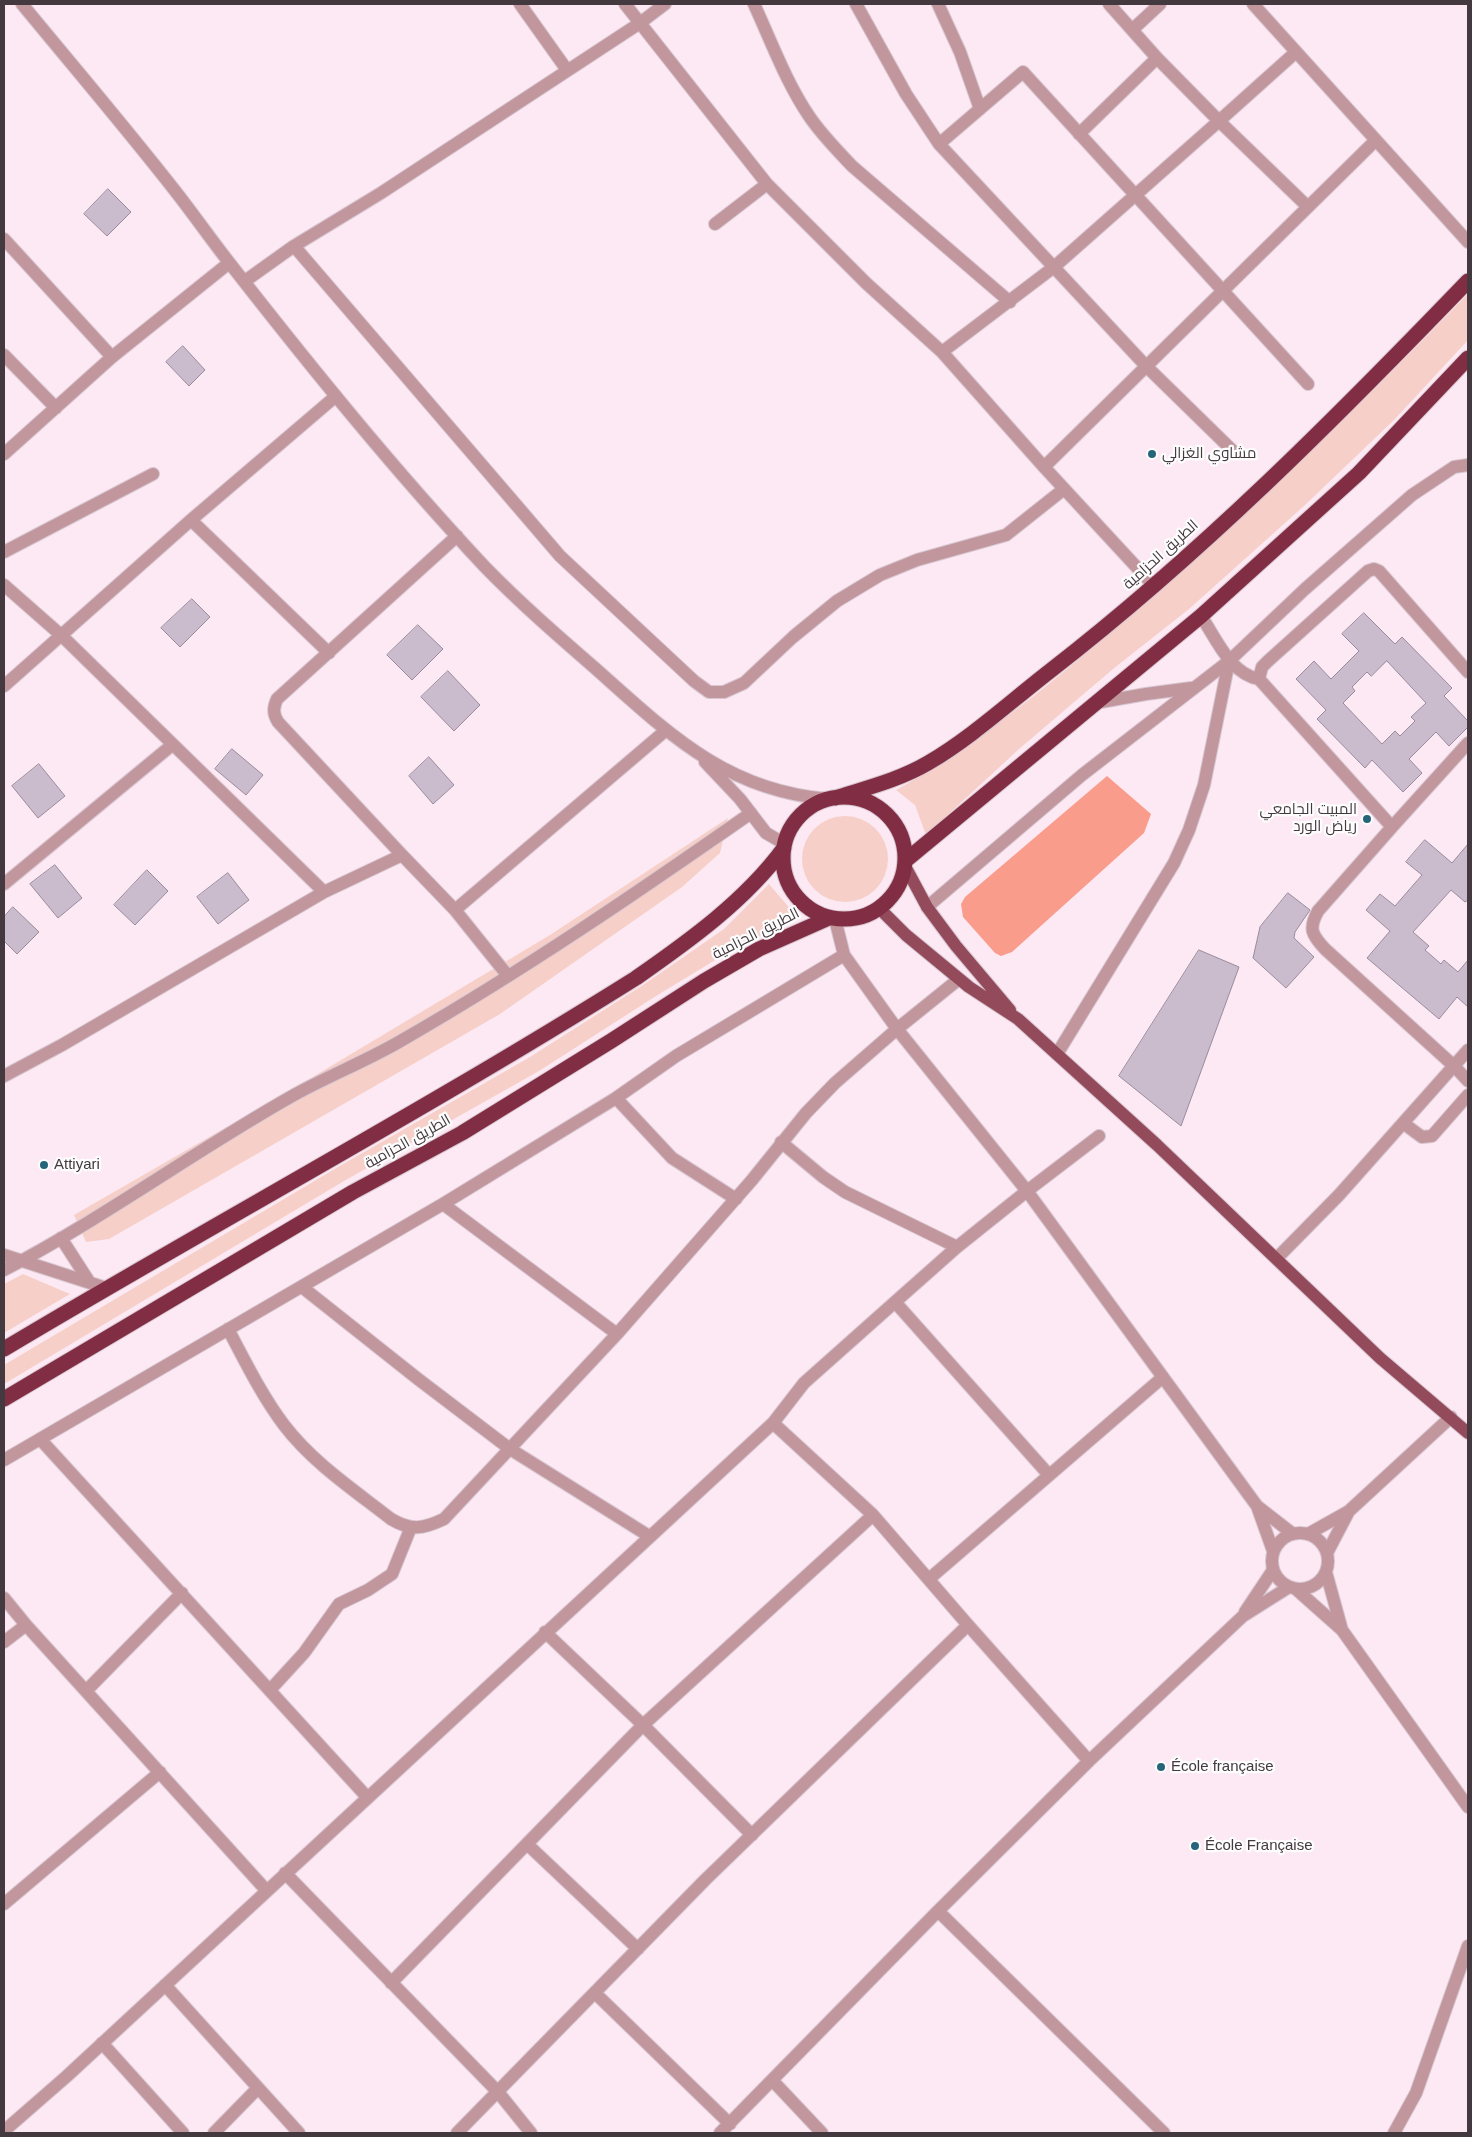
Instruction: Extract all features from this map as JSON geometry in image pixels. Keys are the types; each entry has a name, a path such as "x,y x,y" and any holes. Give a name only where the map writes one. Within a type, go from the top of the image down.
{"highway":[{"name":"الطريق الحزامية","path":"4,1349 106,1288 329,1162 636,978 676,950 748,890 771,866 784,846 789,832 801,816 816,804 895,779 928,763 958,743 1074,653 1154,586 1338,415 1468,281"},
{"path":"905,864 1202,616 1359,473 1468,358"},
{"name":"الطريق الحزامية","path":"784,846 784,867 789,884 799,899 813,911 832,918 848,920 865,916 880,909 892,897 900,883 905,864 904,843 896,826 885,813 870,802 853,798 831,799"},
{"name":"الطريق الحزامية","path":"4,1399 353,1192 462,1133 612,1041 704,981 759,949 832,918"}],"main road":[{"path":"905,864 927,907 956,946 1018,1019 1277,1258 1380,1358 1468,1433"},
{"path":"880,909 906,935 959,979 1018,1019"}],"street":[{"path":"22,4 177,192 229,262 336,396 457,536 561,640 665,730 698,755 751,813 766,834 784,846"},
{"path":"520,4 567,70"},
{"path":"625,4 767,184 866,283 942,352 1064,489 1154,586"},
{"path":"245,281 294,246 381,193 666,4"},
{"path":"754,4 794,90 809,116 830,142 852,166 1010,302"},
{"path":"856,4 906,94 939,144 1146,366 1235,453"},
{"path":"938,4 960,52 980,109"},
{"path":"1109,4 1157,58 1308,207"},
{"path":"1132,30 1160,4"},
{"path":"1258,6 1296,52 1468,242"},
{"path":"942,352 1054,267 1296,52"},
{"path":"1078,134 1157,58"},
{"path":"939,144 1023,72 1308,384"},
{"path":"1044,466 1376,140"},
{"path":"715,224 767,184"},
{"path":"4,239 112,357"},
{"path":"294,246 560,556 694,681 709,692 724,692 744,683 793,637 837,601 880,575 916,560 1006,535 1064,489"},
{"path":"4,454 112,357 229,262"},
{"path":"4,355 56,408"},
{"path":"4,686 191,520 336,396"},
{"path":"927,907 1082,775 1229,660 1305,589 1412,495 1454,467 1468,465"},
{"path":"4,552 153,474"},
{"path":"191,520 329,653"},
{"path":"457,536 277,699 274,705 274,716 455,910 508,976"},
{"path":"1259,679 1262,667 1268,661 1368,570 1374,569 1379,571 1468,672"},
{"path":"4,585 62,636 324,892"},
{"path":"1202,616 1229,660 1249,678 1259,679 1392,827"},
{"path":"1057,1054 1174,862 1181,846 1204,785 1229,660"},
{"path":"1095,704 1191,688"},
{"path":"455,910 665,730"},
{"path":"1468,743 1318,911 1312,922 1314,936 1325,949 1454,1066 1468,1082"},
{"path":"4,884 172,745"},
{"path":"698,755 753,782 800,797 831,799"},
{"path":"4,1270 61,1238 294,1095 403,1040 508,976 601,917 751,813"},
{"path":"4,1076 62,1046 324,892 402,855"},
{"path":"832,918 844,955 897,1028 1027,1191 1257,1506 1293,1534"},
{"path":"4,1460 444,1204 616,1098 684,1051 844,955"},
{"path":"228,1329 270,1404 284,1425 304,1448 400,1525 427,1527 444,1519 617,1334 736,1199 806,1113 835,1083 897,1028 959,979"},
{"path":"1277,1258 1339,1196 1468,1050"},
{"path":"1403,1123 1422,1138 1432,1136 1468,1095"},
{"path":"616,1098 672,1158 736,1199"},
{"path":"4,2131 102,2043 773,1423 804,1383 956,1247 1099,1136"},
{"path":"781,1142 823,1177 846,1192 956,1247"},
{"path":"444,1204 617,1334"},
{"path":"61,1238 90,1283"},
{"path":"4,1255 106,1288"},
{"path":"302,1287 418,1379 510,1448 649,1536"},
{"path":"895,1302 1049,1475"},
{"path":"929,1579 1163,1377"},
{"path":"1308,1534 1349,1511 1450,1417"},
{"path":"773,1423 873,1515 1089,1761"},
{"path":"40,1439 367,1797"},
{"path":"720,2133 938,1911 1089,1761 1243,1616 1273,1570 1273,1551 1257,1506"},
{"path":"1342,1630 1326,1572 1327,1554 1349,1511"},
{"path":"391,1983 643,1725 873,1515"},
{"path":"270,1690 304,1653 338,1604 368,1590 392,1574 411,1527"},
{"path":"1273,1551 1278,1544 1293,1534 1308,1534 1316,1538 1323,1545 1327,1554"},
{"path":"1273,1570 1282,1583 1293,1589 1342,1630 1468,1807"},
{"path":"1243,1616 1293,1589 1314,1585 1326,1572"},
{"path":"86,1691 182,1593"},
{"path":"4,1598 26,1625 266,1890"},
{"path":"4,1642 26,1625"},
{"path":"457,2133 752,1835 968,1625"},
{"path":"545,1632 643,1725 752,1835"},
{"path":"4,1904 160,1772"},
{"path":"527,1844 638,1949"},
{"path":"285,1873 498,2092 531,2133"},
{"path":"938,1911 1164,2133"},
{"path":"1394,2133 1416,2093 1468,1946"},
{"path":"165,1984 299,2133"},
{"path":"595,1993 730,2124"},
{"path":"102,2043 183,2133"},
{"path":"772,2080 822,2133"},
{"path":"214,2133 258,2088"}],"shaded area":[{"path":"1468,294 1468,340 1395,419 1305,505 1189,609 1113,669 1019,749 926,835 915,805 896,790 952,756 1006,718 1155,595 1292,469"},
{"path":"1107,776 1151,814 1144,833 1012,952 1001,956 995,953 963,917 961,904 965,897"},
{"path":"845,816 861,819 869,823 881,835 885,843 888,859 885,875 881,883 869,895 861,899 845,902 829,899 821,895 809,883 805,875 802,859 805,843 809,835 821,823 829,819"},
{"path":"728,818 720,853 682,887 500,1014 109,1239 86,1242 74,1215 296,1087 550,935"},
{"path":"769,884 799,919 740,945 539,1071 344,1181 4,1384 4,1365 338,1167 530,1057 643,985 724,929"},
{"path":"23,1274 70,1294 4,1333 4,1284"}],"building":[{"path":"108,189 131,212 107,236 84,214"},
{"path":"183,346 205,370 189,386 166,362"},
{"path":"192,599 210,617 180,647 161,628"},
{"path":"1364,613 1395,644 1402,637 1452,688 1444,696 1468,721 1468,727 1449,746 1436,732 1409,759 1422,773 1403,792 1372,760 1365,768 1317,719 1326,710 1296,679 1314,661 1331,679 1359,651 1342,634","holes":["1387,661 1426,703 1411,717 1415,721 1400,736 1395,731 1382,744 1343,703 1355,691 1352,687 1367,672 1371,676"]},
{"path":"418,625 443,649 412,680 387,655"},
{"path":"448,671 480,705 454,731 421,697"},
{"path":"232,749 263,775 246,795 215,769"},
{"path":"429,757 454,785 433,804 409,776"},
{"path":"39,764 65,796 38,818 12,786"},
{"path":"1425,840 1452,863 1468,844 1468,900 1465,902 1451,890 1413,932 1429,946 1425,950 1441,964 1444,960 1458,972 1468,960 1468,1007 1457,997 1439,1019 1367,958 1390,931 1366,910 1380,894 1395,906 1422,875 1406,862"},
{"path":"55,865 82,898 58,918 30,884"},
{"path":"147,870 168,891 135,925 114,905"},
{"path":"228,873 249,900 218,924 197,897"},
{"path":"1288,893 1310,910 1295,932 1294,938 1314,957 1286,988 1253,958 1260,927"},
{"path":"13,907 39,932 17,954 4,941 4,917"},
{"path":"1199,950 1239,967 1181,1126 1119,1076"}],"place":[{"name":"مشاوي الغزالي","path":"1152,454"},
{"name":"المبيت الجامعي رياض الورد","path":"1367,819"},
{"name":"Attiyari","path":"44,1165"},
{"name":"École française","path":"1161,1767"},
{"name":"École Française","path":"1195,1846"}]}
